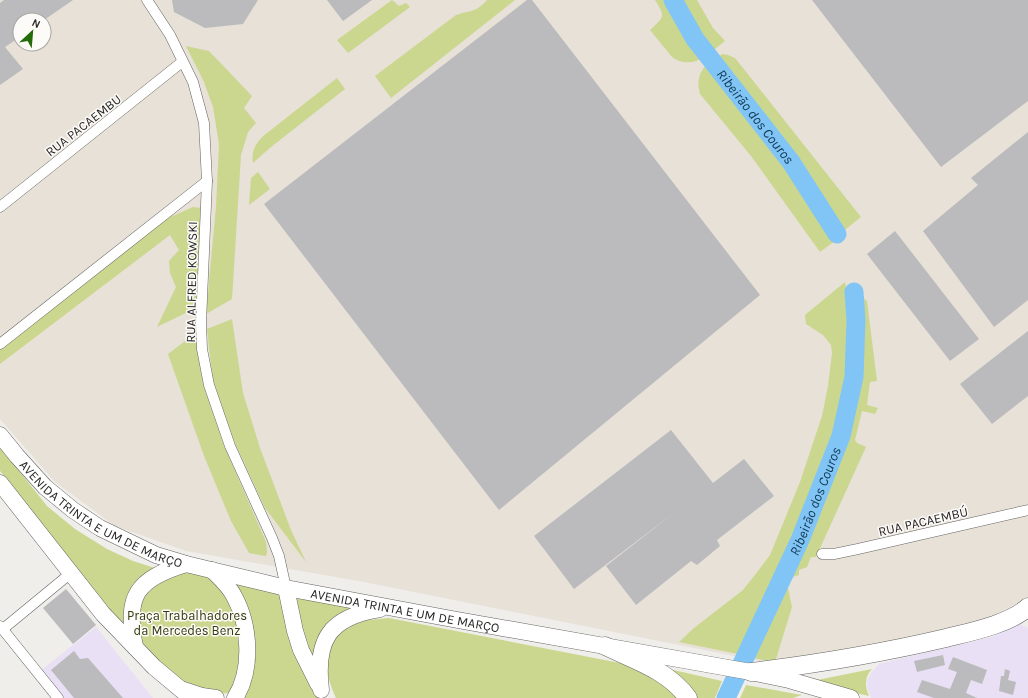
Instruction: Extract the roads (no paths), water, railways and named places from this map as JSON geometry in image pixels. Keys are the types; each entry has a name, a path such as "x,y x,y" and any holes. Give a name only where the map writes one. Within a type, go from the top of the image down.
{"highway":[{"path":"748,671 895,650 997,624 1028,607"},
{"path":"605,646 655,669 672,681 688,698"}],"main road":[{"name":"AVENIDA TRINTA E UM DE MARÇO","path":"0,435 45,487 73,510 100,528 156,555 186,564 286,588 748,671 789,680 851,698"},
{"path":"0,483 103,614 182,695 216,698 236,697 242,684 247,663 243,621 229,588 212,570"},
{"path":"135,647 131,612 138,592 149,581 158,575 172,568 186,564"},
{"path":"286,588 301,650 309,669 323,694"},
{"path":"323,694 319,661 321,650 330,632 344,619 357,613 388,607"}],"street":[{"name":"RUA ALFRED KOWSKI","path":"147,0 170,35 193,82 204,123 207,181 201,324 202,349 209,385 230,446 279,556 286,588"},
{"name":"RUA PACAEMBU","path":"0,207 182,62"},
{"path":"0,344 207,181"},
{"name":"RUA PACAEMBÚ","path":"822,554 834,554 858,549 1028,510"},
{"path":"58,698 1,628 71,573"}],"waterway":[{"name":"Ribeirão dos Couros","path":"673,0 695,39 791,162 837,234"},
{"name":"Ribeirão dos Couros","path":"726,698 800,540 841,436 854,377 856,320 854,292"}],"park label":[{"name":"Praça Trabalhadores da Mercedes Benz","path":"187,622"}]}
